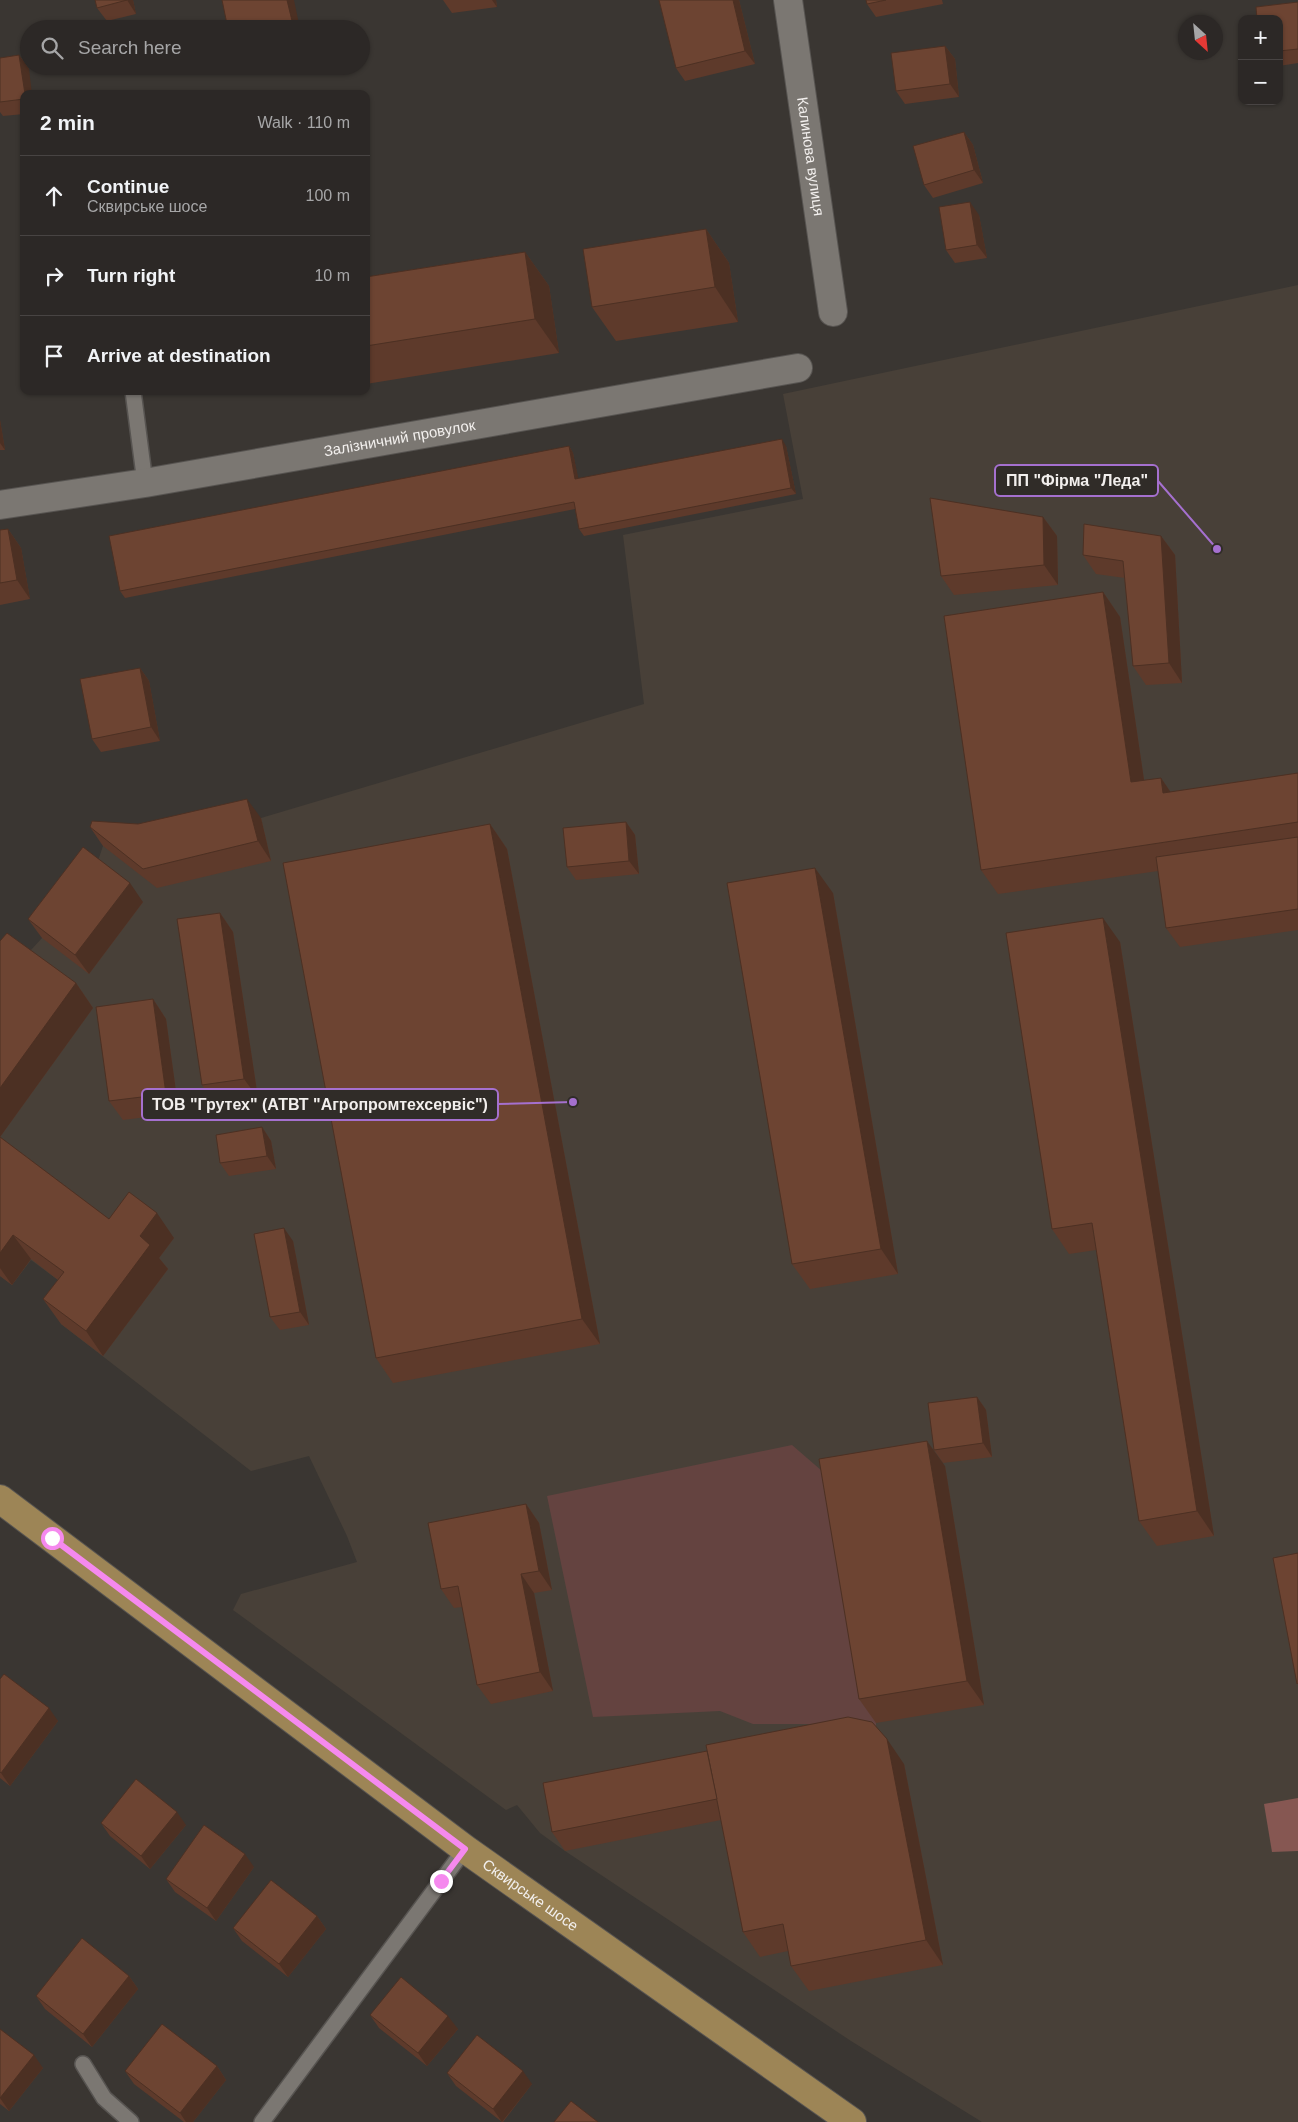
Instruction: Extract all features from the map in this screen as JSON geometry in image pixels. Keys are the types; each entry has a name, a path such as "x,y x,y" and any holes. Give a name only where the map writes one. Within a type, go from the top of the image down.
{"main road":[{"name":"Сквирське шосе","path":"0,1499 465,1849 852,2122"}],"street":[{"name":"Калинова вулиця","path":"788,0 833,312"},
{"name":"Залізничний провулок","path":"0,505 144,483 798,368"}],"lane":[{"path":"133,395 144,483"},
{"path":"262,2122 465,1849"},
{"path":"83,2064 104,2098 131,2122"}],"shaded area":[{"path":"1298,285 1298,2122 982,2122 851,2041 565,1851 540,1833 517,1805 506,1810 233,1610 241,1594 357,1562 347,1536 309,1456 251,1471 61,1324 81,1297 31,1260 12,1285 0,1276 0,984 42,938 96,867 105,840 152,844 261,818 644,704 623,535 803,499 783,394"},
{"path":"792,1445 837,1484 876,1723 876,1733 851,1724 753,1724 720,1711 593,1717 547,1496"},
{"path":"1298,1798 1298,1851 1272,1852 1264,1804"}],"building":[{"path":"95,0 127,0 97,8"},
{"path":"222,0 287,0 292,20 226,20"},
{"path":"659,0 733,0 745,51 676,68"},
{"path":"866,0 886,0 867,4"},
{"path":"1298,2 1298,49 1283,51 1283,15 1257,15 1256,7"},
{"path":"945,46 950,84 896,91 891,53"},
{"path":"19,55 20,75 22,75 24,90 20,90 20,100 0,102 0,58"},
{"path":"964,132 974,170 924,185 913,146"},
{"path":"970,202 977,245 946,250 939,207"},
{"path":"706,229 715,287 592,307 583,249"},
{"path":"525,252 535,319 370,345 370,276"},
{"path":"782,439 791,488 579,529 574,502 120,591 109,536 569,446 575,479"},
{"path":"930,498 1043,517 1044,565 941,576"},
{"path":"1084,524 1161,536 1169,663 1133,666 1123,561 1083,555"},
{"path":"8,529 17,580 0,583 0,530"},
{"path":"1103,592 1131,782 1161,778 1163,793 1298,773 1298,822 981,870 944,616"},
{"path":"140,668 151,727 92,739 80,679"},
{"path":"247,799 258,841 143,869 90,827 92,821 138,824"},
{"path":"626,822 629,861 567,867 563,828"},
{"path":"490,824 582,1319 376,1358 283,863"},
{"path":"1298,837 1298,909 1166,928 1156,857"},
{"path":"83,847 130,883 75,955 28,919"},
{"path":"815,868 881,1249 792,1264 727,883"},
{"path":"220,913 244,1079 202,1085 177,919"},
{"path":"1103,918 1197,1511 1139,1521 1092,1223 1052,1229 1006,933"},
{"path":"7,933 76,983 0,1088 0,941"},
{"path":"153,999 166,1094 109,1101 96,1007"},
{"path":"262,1127 267,1156 220,1163 216,1135"},
{"path":"0,1137 109,1219 129,1192 157,1213 140,1236 150,1245 86,1331 43,1299 64,1272 13,1235 0,1253"},
{"path":"284,1228 300,1312 270,1317 254,1234"},
{"path":"977,1397 983,1443 934,1450 928,1403"},
{"path":"927,1441 967,1681 859,1699 819,1459"},
{"path":"526,1504 539,1571 521,1574 540,1672 477,1685 458,1586 441,1589 428,1523"},
{"path":"1298,1553 1298,1683 1297,1684 1273,1558"},
{"path":"4,1674 49,1708 1,1773 0,1679"},
{"path":"848,1717 872,1722 887,1739 926,1940 791,1966 783,1924 743,1932 706,1745"},
{"path":"707,1751 717,1799 552,1832 543,1783"},
{"path":"136,1779 177,1812 141,1856 101,1823"},
{"path":"204,1825 245,1854 207,1908 166,1879"},
{"path":"271,1880 317,1916 279,1964 233,1928"},
{"path":"82,1938 129,1976 83,2034 36,1996"},
{"path":"401,1977 448,2016 418,2053 370,2015"},
{"path":"162,2024 217,2066 180,2113 125,2071"},
{"path":"0,2029 34,2055 0,2098"},
{"path":"477,2035 523,2071 493,2109 447,2073"},
{"path":"571,2101 598,2122 554,2122"}],"place":[{"name":"ПП \"Фірма \"Леда\"","path":"1217,549"},
{"name":"ТОВ \"Грутех\" (АТВТ \"Агропромтехсервіс\")","path":"573,1102"}],"route":[{"path":"52,1538 465,1849 441,1881"}]}
